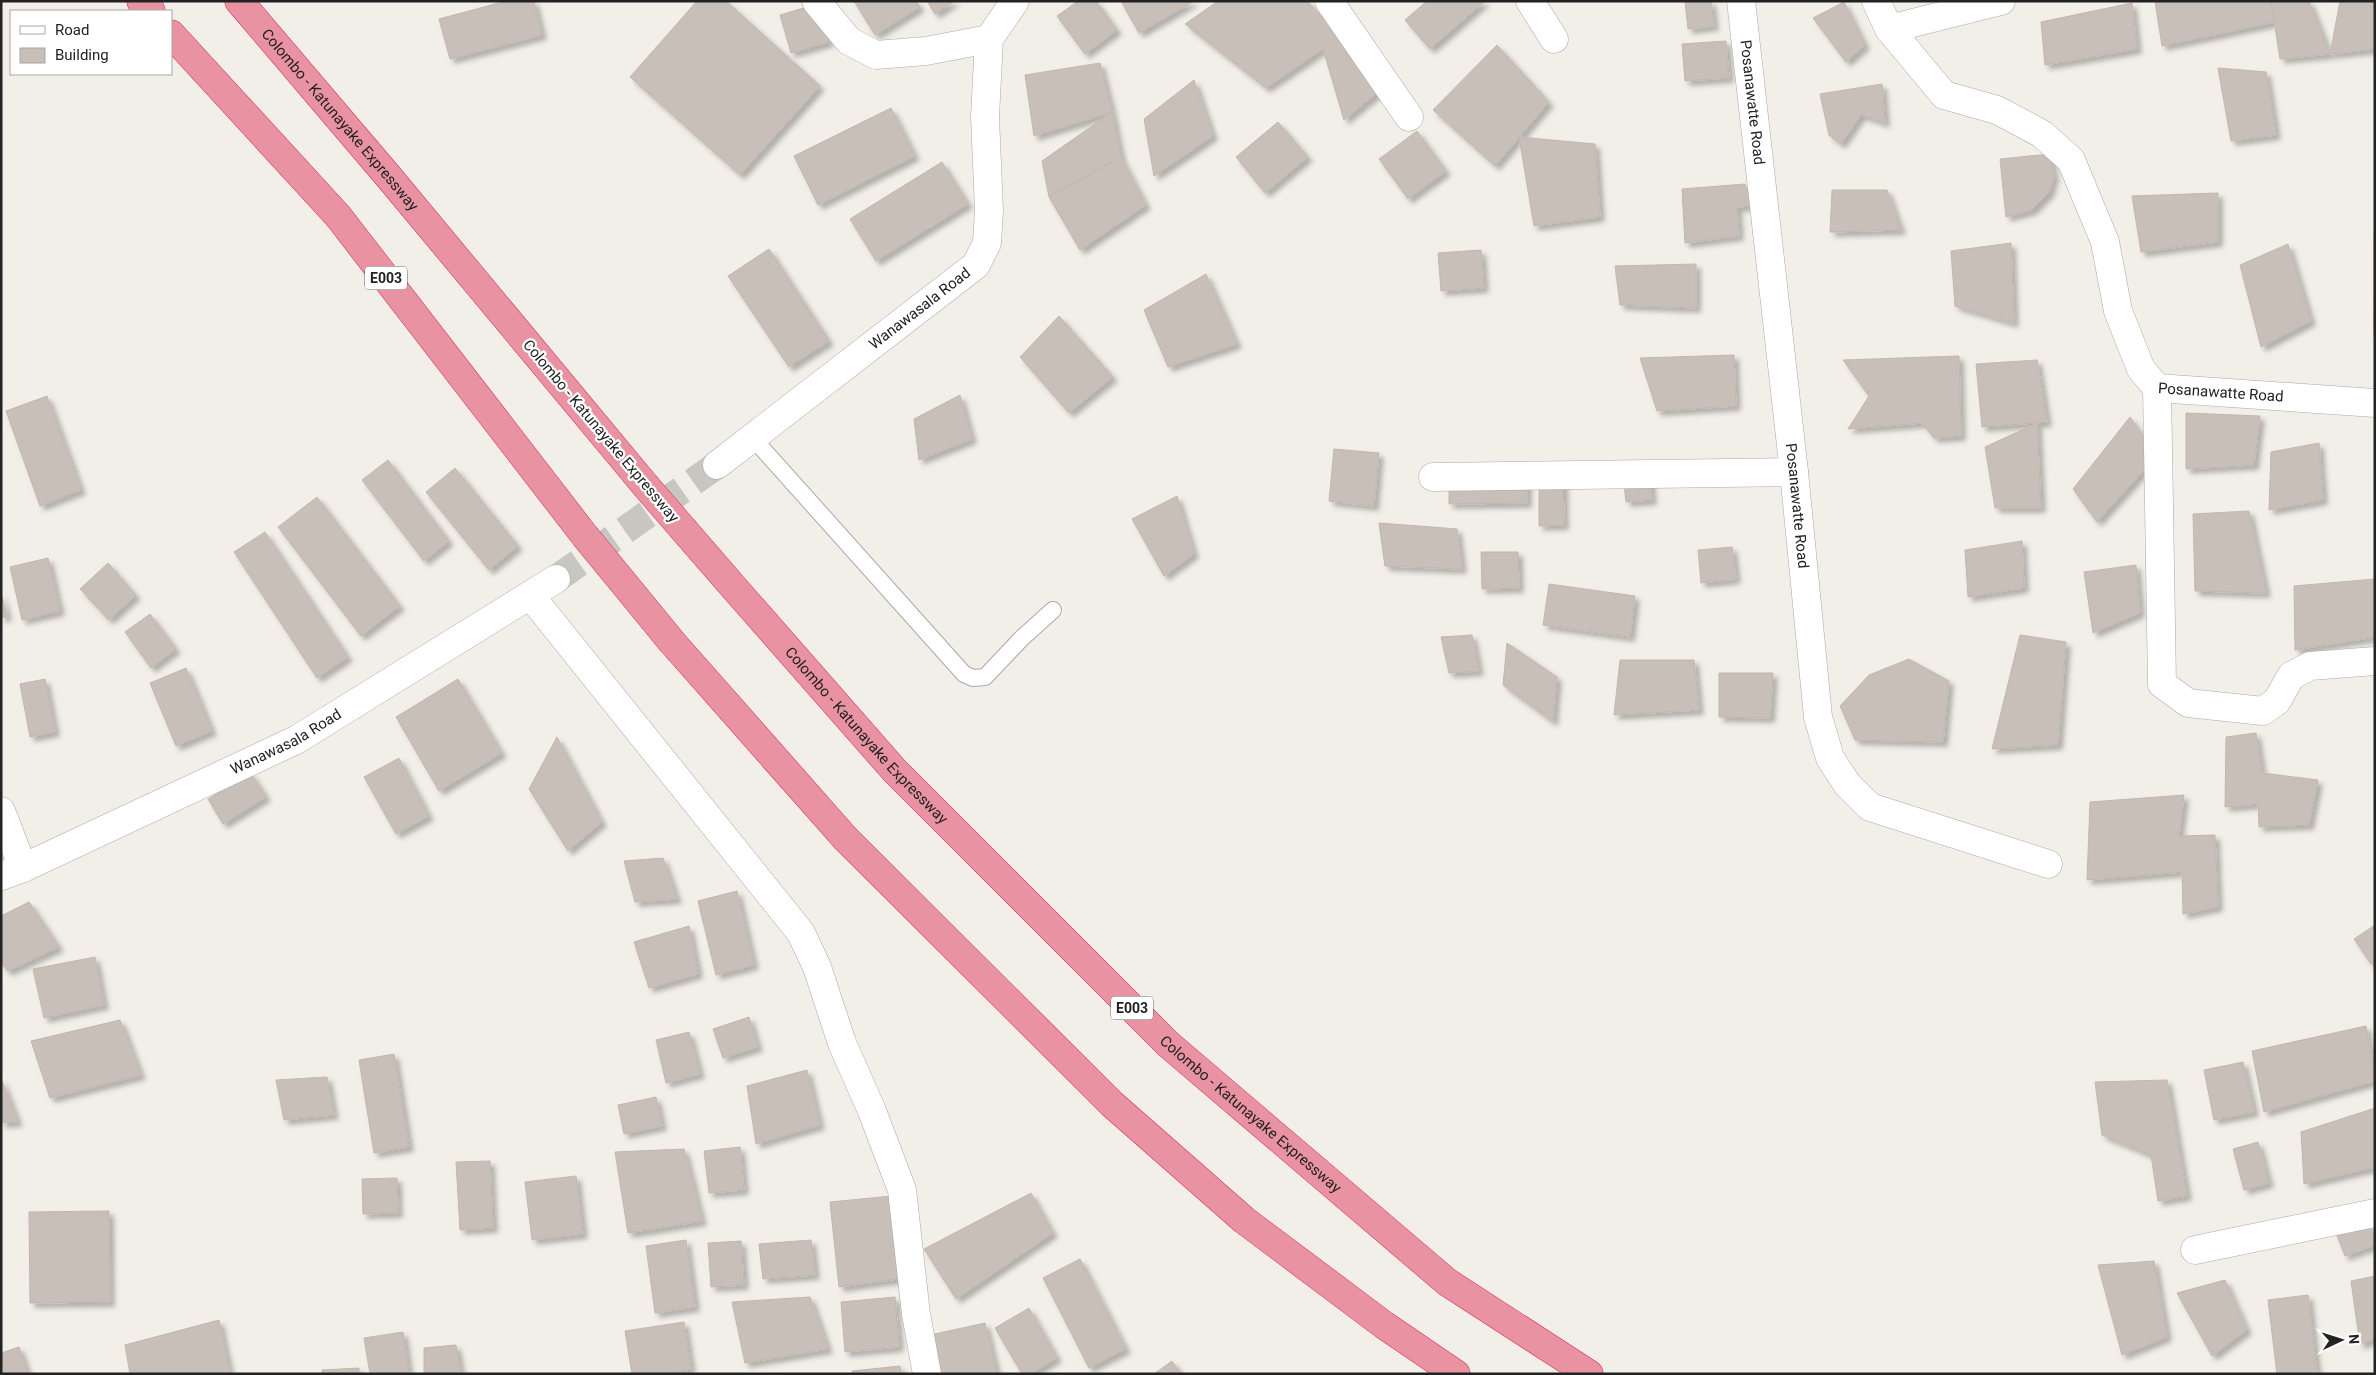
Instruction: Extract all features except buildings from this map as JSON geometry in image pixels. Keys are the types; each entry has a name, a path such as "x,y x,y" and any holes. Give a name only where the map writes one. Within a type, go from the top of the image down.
{"highway":[{"path":"141,1 150,10"},
{"name":"Colombo - Katunayake Expressway","path":"239,1 388,176 645,485 894,771 1168,1044 1447,1282 1589,1374"},
{"name":"E003","path":"172,35 338,216 585,536 672,642 845,838 1112,1104 1244,1220 1384,1325 1456,1374"}],"street":[{"path":"816,1 849,42 876,54 926,51 989,38 1015,1"},
{"path":"1329,1 1409,117"},
{"path":"1530,1 1554,39"},
{"name":"Posanawatte Road","path":"1741,1 1794,472 1818,717 1830,758 1846,784 1870,807 2048,864"},
{"name":"Posanawatte Road","path":"1876,1 1889,29 1944,95 1997,110 2042,134 2071,160 2105,242 2118,311 2141,369 2157,388 2375,403"},
{"path":"1889,29 2001,1"},
{"name":"Wanawasala Road","path":"717,465 976,265 987,243 989,210 985,117 989,38"},
{"path":"2157,388 2162,684 2188,703 2263,711 2277,702 2291,676 2310,666 2375,661"},
{"path":"1433,477 1794,472"},
{"name":"Wanawasala Road","path":"12,872 296,740 556,579"},
{"path":"530,595 801,933 817,967 842,1043 872,1112 902,1190 916,1314 927,1374"},
{"path":"1,811 12,872"},
{"path":"2195,1250 2375,1213"}],"lane":[{"path":"752,437 964,674 973,678 984,677 1022,638 1053,610"}],"tunnel":[{"path":"556,579 717,465"}]}
